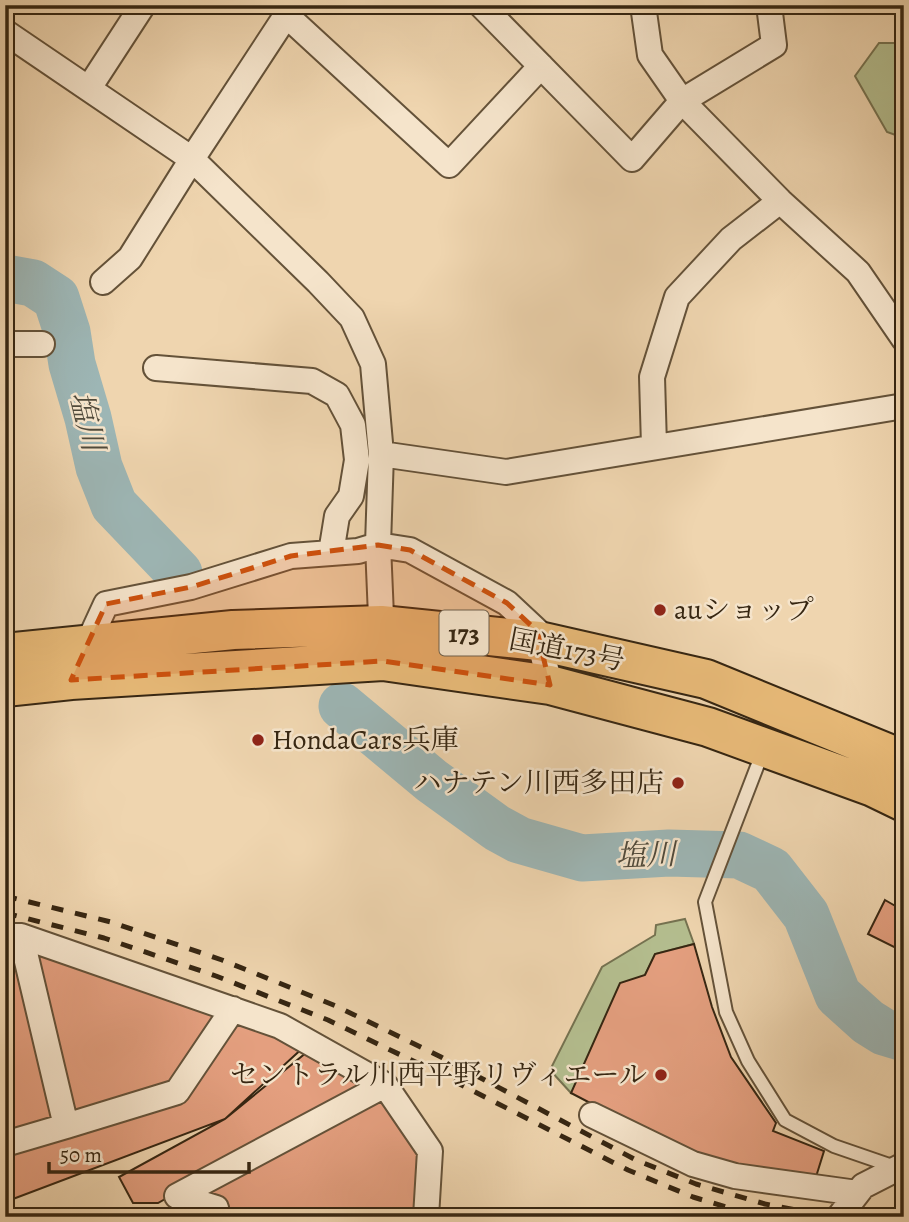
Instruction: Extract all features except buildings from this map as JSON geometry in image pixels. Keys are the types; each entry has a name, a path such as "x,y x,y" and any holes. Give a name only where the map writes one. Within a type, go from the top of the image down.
{"highway":[{"name":"国道173号","path":"5,653 233,630 382,643 539,641 706,679 904,760"},
{"name":"国道173号","path":"5,687 382,643 708,727 873,787 904,802"}],"street":[{"path":"89,88 143,5"},
{"path":"481,5 632,159 682,102 774,45 769,5"},
{"path":"642,5 650,55 682,102 780,201 858,272 904,339"},
{"path":"103,282 130,258 290,10 449,164 541,66"},
{"path":"5,32 192,159 352,318 373,364 381,454 378,545 382,643"},
{"path":"653,446 652,377 677,297 731,239 780,201"},
{"path":"5,344 42,344"},
{"path":"156,368 312,382 337,395 353,425 357,460 351,496 337,516 331,553"},
{"path":"381,454 506,471 904,406"},
{"path":"71,680 106,604 191,587 291,556 358,551 378,545 410,550 507,603 537,631 550,685"},
{"path":"13,936 280,1026 385,1085 430,1151 426,1217"},
{"path":"13,936 66,1126"},
{"path":"5,1144 177,1092 233,1009"},
{"path":"218,1217 216,1208 177,1196 385,1085"},
{"path":"593,1115 693,1164 735,1175 857,1193"},
{"path":"839,1217 863,1186 901,1167"}],"lane":[{"path":"764,748 705,902 726,1012 748,1061 785,1121 834,1146 901,1167"}],"highlighted area":[{"path":"378,545 410,550 507,603 537,631 550,685 383,661 71,680 106,604 191,587 291,556"}],"green space":[{"path":"879,43 904,43 904,138 887,132 855,76"},
{"path":"685,919 694,944 655,954 645,975 571,1093 550,1070 602,967 655,935 656,925"}],"waterway":[{"name":"塩川","path":"5,278 33,283 56,298 67,332 72,364 99,467 114,505 179,573"},
{"name":"塩川","path":"342,706 432,781 497,828 519,840 582,858 669,853 739,855 771,870 806,915 838,995 868,1022 884,1032 904,1038"}],"railway":[{"path":"5,896 111,922 222,960 336,1006 441,1057 636,1160 696,1184 765,1204 834,1217"},
{"path":"5,913 104,938 216,976 328,1020 628,1170 693,1197 759,1217"}],"place":[{"name":"auショップ","path":"660,610"},
{"name":"HondaCars兵庫","path":"258,740"},
{"name":"ハナテン川西多田店","path":"678,783"},
{"name":"セントラル川西平野リヴィエール","path":"661,1075"}]}
